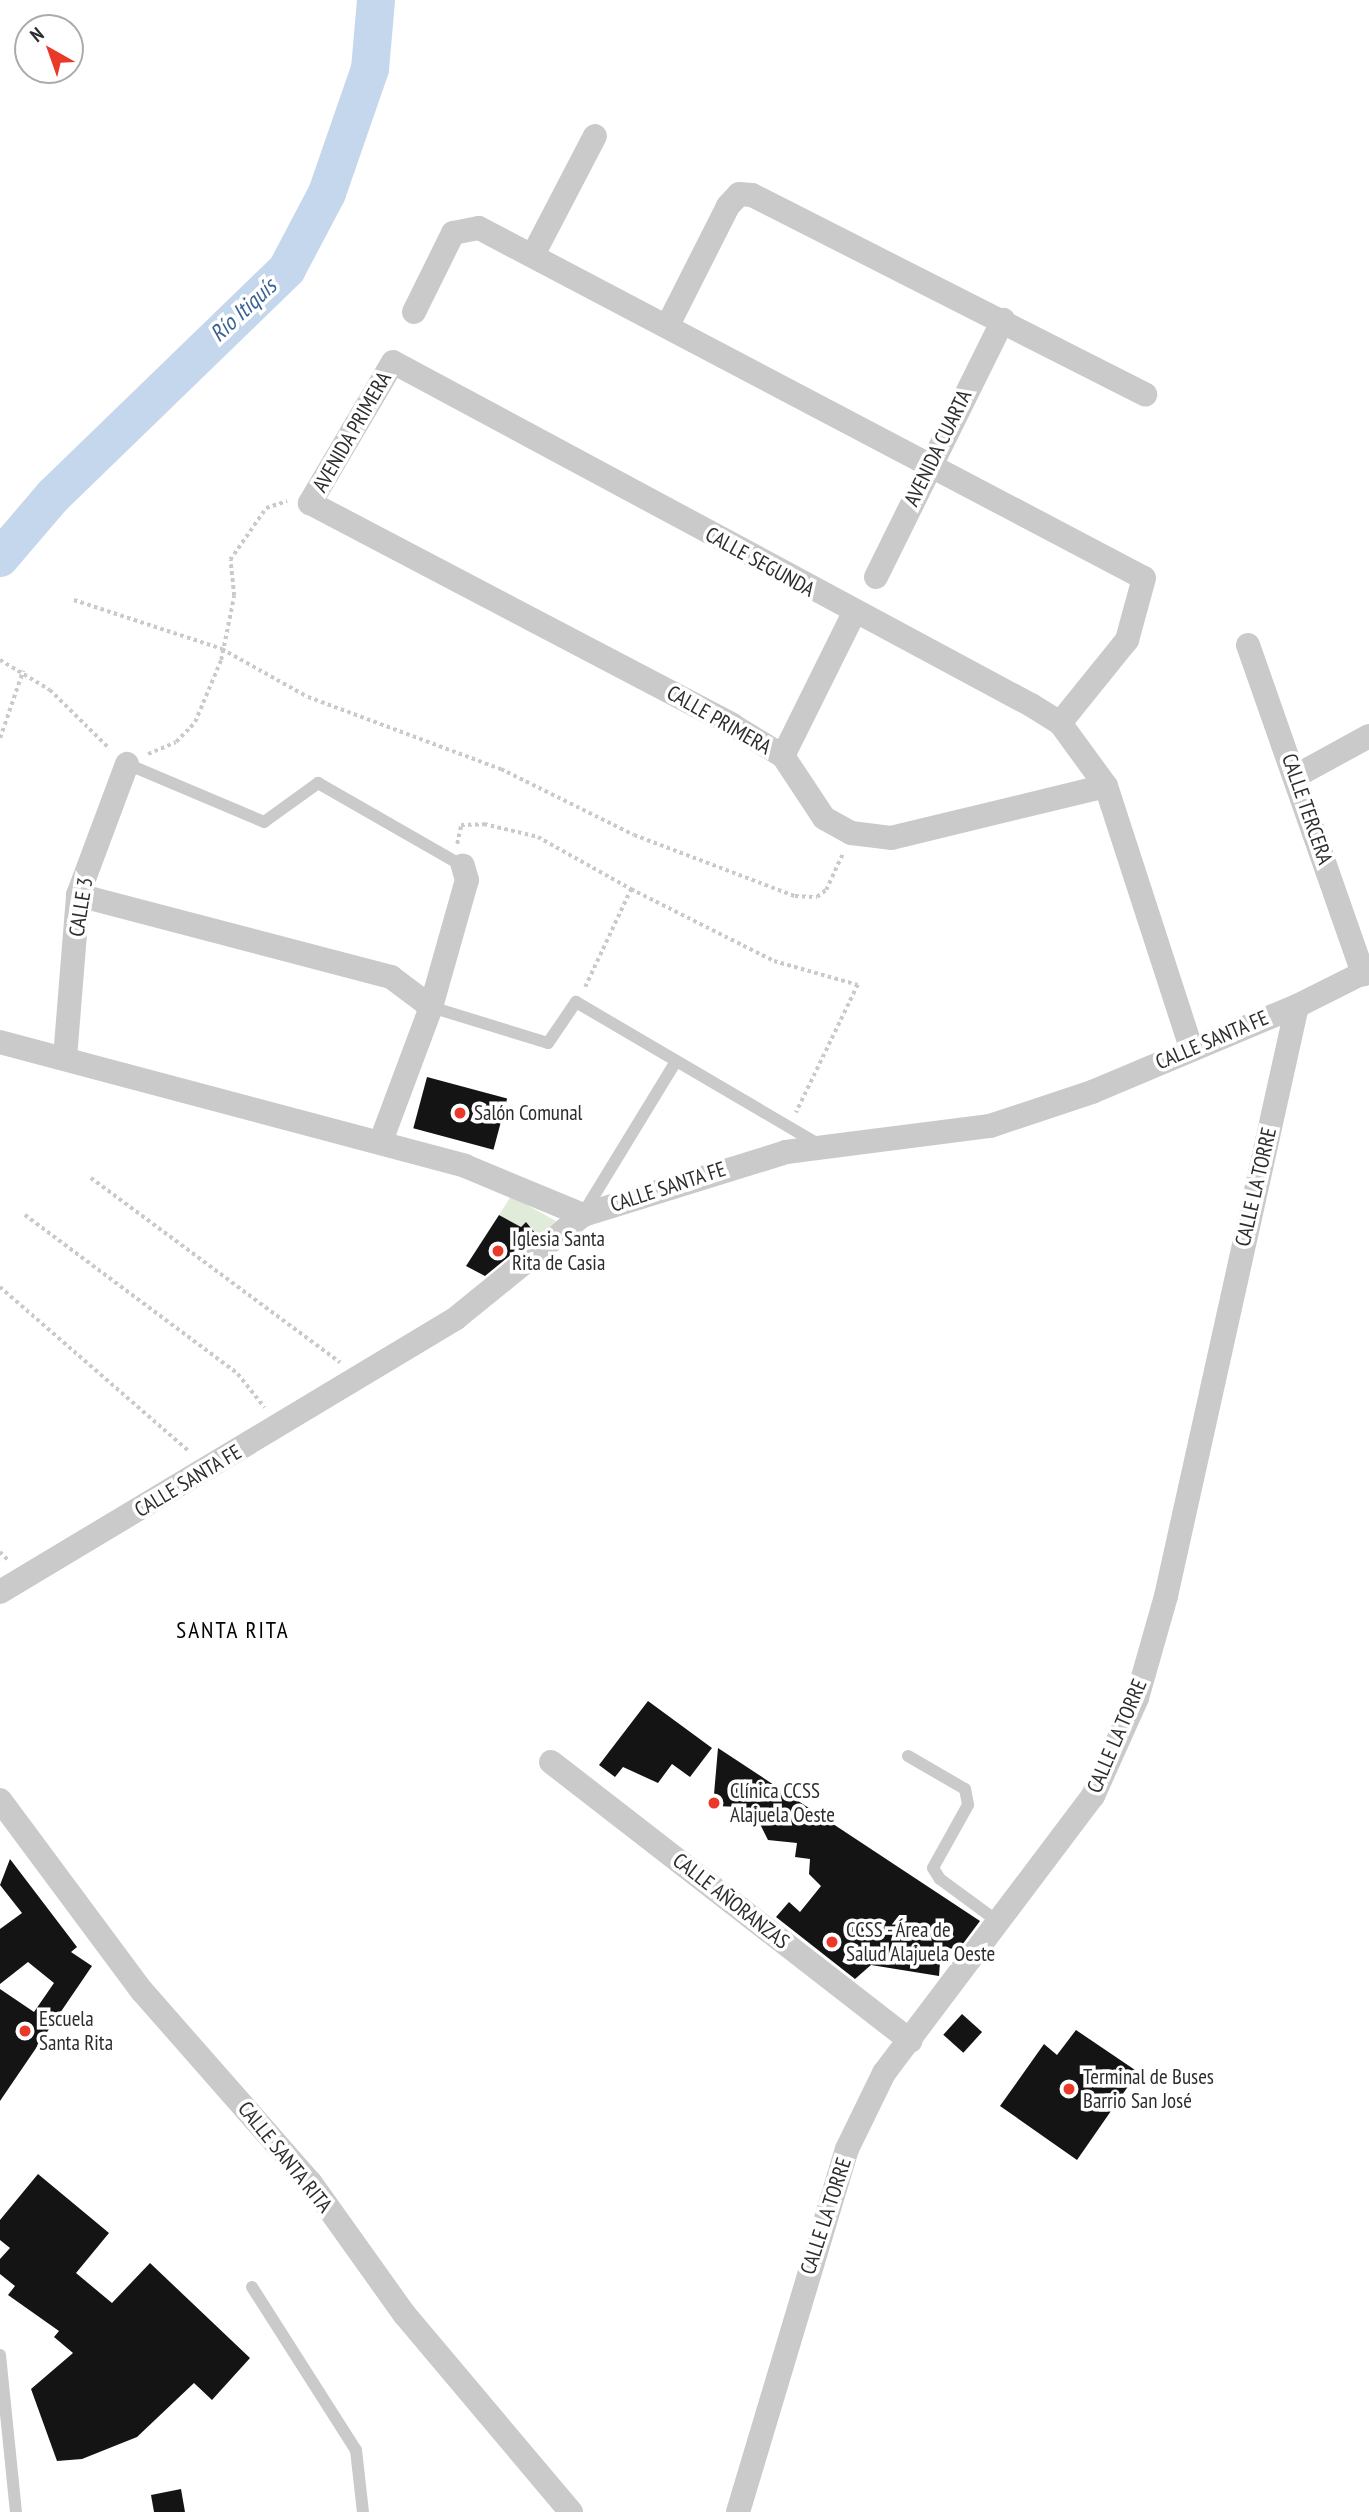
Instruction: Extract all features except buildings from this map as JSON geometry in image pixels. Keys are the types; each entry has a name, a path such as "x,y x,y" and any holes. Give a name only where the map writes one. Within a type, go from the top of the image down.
{"street":[{"path":"533,255 595,136"},
{"path":"669,323 739,194 767,199 1145,394"},
{"path":"414,312 453,233 480,228 669,323 928,466 1144,578 1127,640 1106,670 1060,723"},
{"name":"AVENIDA CUARTA","path":"877,577 928,466 1003,320"},
{"name":"AVENIDA PRIMERA","path":"310,503 393,362"},
{"name":"CALLE SEGUNDA","path":"393,362 1060,723 1106,786"},
{"name":"CALLE PRIMERA","path":"310,503 783,756 824,818 851,833 891,838 1106,786"},
{"path":"783,756 855,613"},
{"name":"CALLE TERCERA","path":"1248,645 1366,972"},
{"path":"1296,776 1369,736"},
{"name":"CALLE 3","path":"65,1058 78,895 127,764"},
{"path":"1106,786 1191,1048"},
{"path":"381,1141 431,1007 467,880 463,866"},
{"path":"78,895 391,976 431,1007"},
{"path":"1297,1006 1366,972"},
{"name":"CALLE SANTA FE","path":"0,1592 362,1378 455,1319 583,1215 753,1160 820,1145 990,1126 1092,1092 1191,1048 1297,1006"},
{"name":"CALLE LA TORRE","path":"738,2512 847,2148 884,2073 1001,1923 1093,1796 1137,1698 1166,1596 1297,1006"},
{"path":"0,1042 381,1141 465,1166 583,1215"},
{"name":"CALLE AÑORANZAS","path":"551,1762 911,2041"},
{"name":"CALLE SANTA RITA","path":"0,1800 142,1991 310,2182 405,2315 571,2512"}],"lane":[{"path":"127,764 264,822 318,783 463,866"},
{"path":"431,1007 548,1043 576,1002 675,1063 820,1145"},
{"path":"583,1215 675,1063"},
{"path":"908,1756 965,1789 968,1805 933,1868 940,1879 1001,1923"},
{"path":"252,2287 356,2450 363,2512"},
{"path":"0,2355 16,2512"}],"path":[{"path":"0,660 23,671 127,764 176,742 195,722 222,649 234,596 230,560 238,543 279,500 310,503"},
{"path":"74,600 222,649 307,697 501,769 634,835 795,896 817,897 826,890 851,833"},
{"path":"0,738 23,671"},
{"path":"463,866 456,837 461,825 485,824 538,837 631,889 774,961 858,985 789,1128"},
{"path":"576,1002 599,966 631,889"},
{"path":"91,1178 362,1378"},
{"path":"25,1214 238,1374 279,1426"},
{"path":"0,1287 210,1469"}],"green space":[{"path":"511,1196 556,1221 538,1236 526,1222 521,1227 499,1215"}],"waterway":[{"name":"Río Itiquís","path":"0,558 53,496 287,269 327,193 370,69 376,0"}],"place":[{"name":"Salón Comunal","path":"460,1113"},
{"name":"Iglesia Santa Rita de Casia","path":"498,1251"},
{"name":"Clínica CCSS Alajuela Oeste","path":"714,1803"},
{"name":"CCSS - Área de Salud Alajuela Oeste","path":"832,1942"},
{"name":"Escuela Santa Rita","path":"25,2031"},
{"name":"Terminal de Buses Barrio San José","path":"1069,2089"}],"district":[{"name":"SANTA RITA","path":"233,1630"}]}
